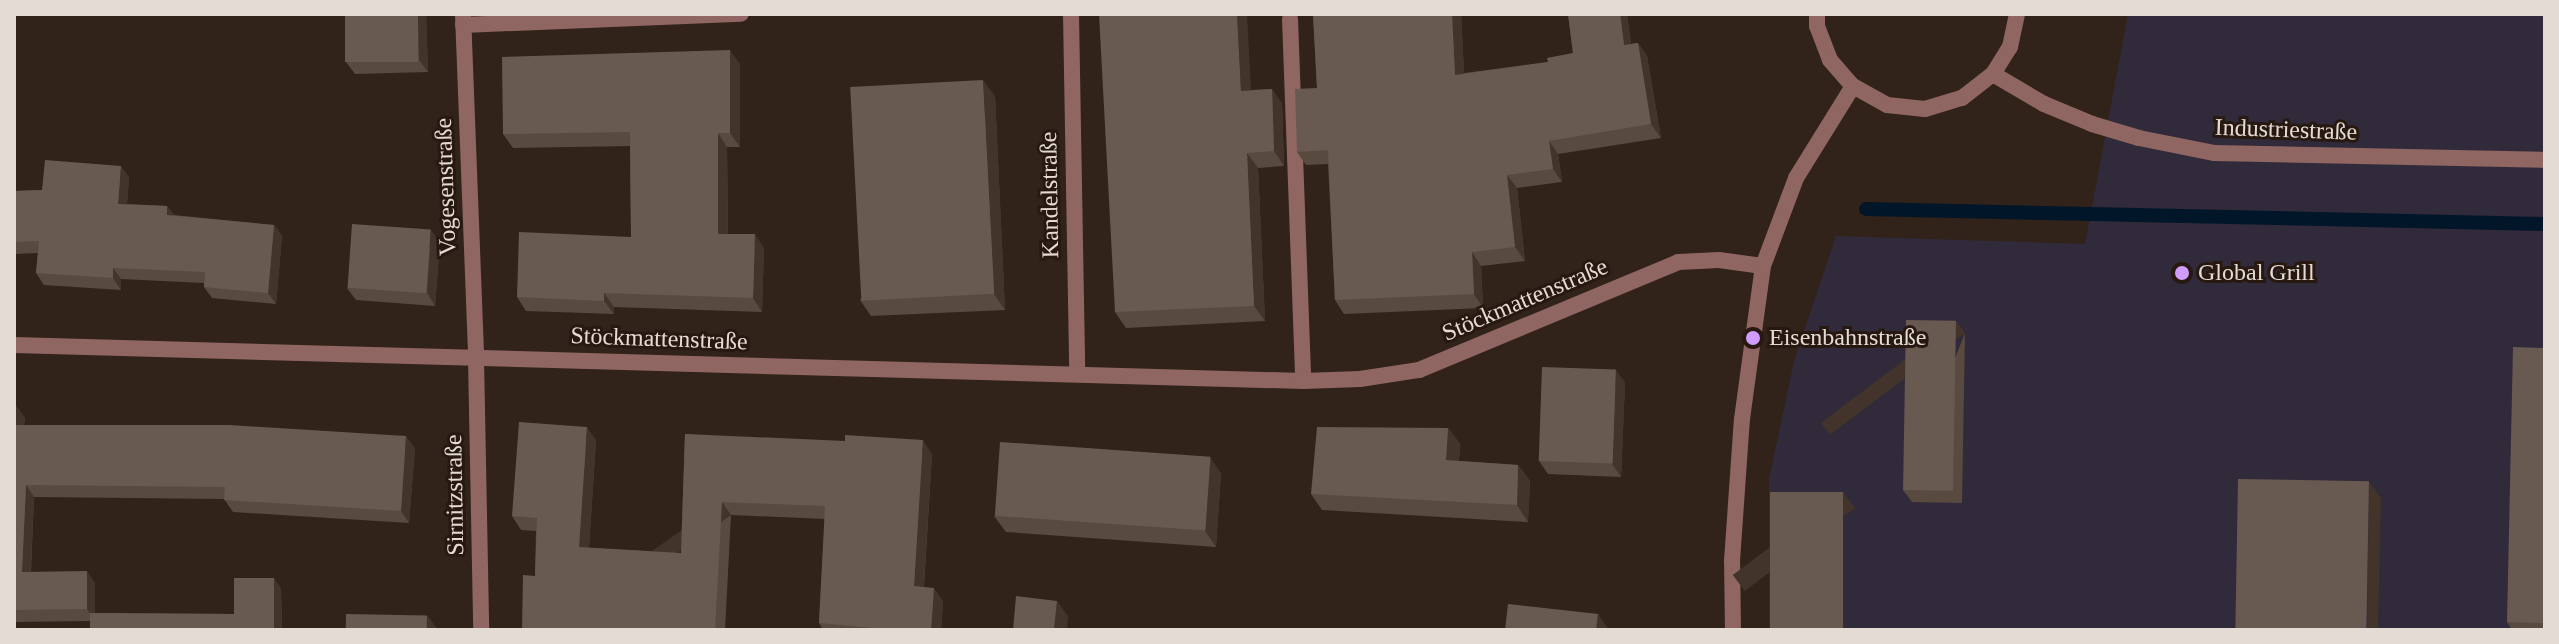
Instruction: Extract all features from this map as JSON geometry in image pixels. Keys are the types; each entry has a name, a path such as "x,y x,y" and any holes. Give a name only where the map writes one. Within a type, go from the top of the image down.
{"street":[{"path":"463,19 741,14"},
{"name":"Kandelstraße","path":"1071,14 1077,374"},
{"path":"1817,14 1817,26 1830,60 1853,86 1887,105 1925,109 1962,98 1993,74 2010,47 2017,14"},
{"name":"Vogesenstraße","path":"463,19 476,358"},
{"path":"1290,19 1303,381"},
{"name":"Industriestraße","path":"1993,74 2044,104 2092,124 2139,138 2214,153 2545,160"},
{"path":"1733,630 1732,561 1742,419 1763,266 1796,178 1853,86"},
{"name":"Stöckmattenstraße","path":"14,345 1303,381 1360,379 1419,370 1678,262 1719,260 1763,266"},
{"name":"Sirnitzstraße","path":"476,358 481,630"}],"shaded area":[{"path":"2128,14 2545,14 2545,630 1769,630 1769,479 1794,361 1836,236 2085,244"}],"building":[{"path":"345,14 418,14 418,62 345,62"},
{"path":"1099,14 1237,14 1241,91 1272,89 1274,151 1247,153 1254,306 1115,312"},
{"path":"1313,14 1452,14 1455,75 1548,62 1547,58 1573,53 1568,14 1620,14 1624,45 1638,43 1651,124 1549,141 1553,169 1507,175 1515,247 1472,252 1474,294 1335,300 1328,150 1297,152 1295,89 1317,88"},
{"path":"730,50 730,133 718,133 718,234 755,234 753,298 604,293 604,301 517,297 519,232 631,237 630,132 503,134 502,57"},
{"path":"983,80 994,294 861,301 850,87"},
{"path":"45,160 121,166 118,204 167,206 167,215 274,225 268,293 204,287 205,272 113,268 113,278 36,273 39,241 14,242 14,191 42,190"},
{"path":"352,224 431,230 426,293 348,288"},
{"path":"1906,320 1956,321 1953,491 1903,490"},
{"path":"2513,347 2545,348 2545,623 2507,622"},
{"path":"1542,367 1616,370 1613,464 1539,461"},
{"path":"14,406 15,425 229,425 406,436 401,511 224,500 225,487 26,485 22,572 87,571 87,609 14,610"},
{"path":"519,422 587,427 579,547 681,553 685,434 845,441 845,435 923,440 914,586 934,588 931,630 819,623 825,506 722,502 715,630 522,630 523,575 535,576 537,518 512,516"},
{"path":"1317,427 1448,428 1446,460 1518,465 1517,505 1311,494"},
{"path":"1000,442 1210,457 1205,531 995,516"},
{"path":"2238,479 2369,481 2366,630 2235,630"},
{"path":"1770,492 1843,492 1843,630 1770,630"},
{"path":"234,578 274,578 274,630 90,630 90,613 234,614"},
{"path":"1016,596 1057,601 1054,630 1013,630"},
{"path":"1508,604 1598,614 1596,630 1505,630"},
{"path":"346,614 427,615 427,630 346,630"}],"waterway":[{"path":"1866,209 2545,224"}],"place":[{"name":"Global Grill","path":"2182,273"},
{"name":"Eisenbahnstraße","path":"1753,338"}]}
